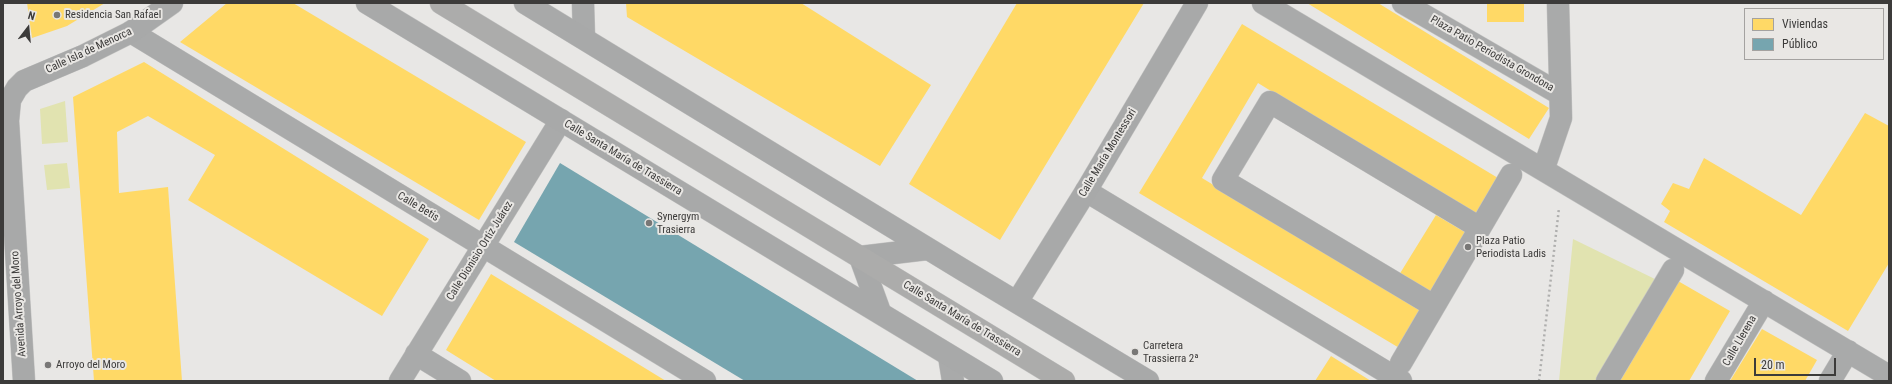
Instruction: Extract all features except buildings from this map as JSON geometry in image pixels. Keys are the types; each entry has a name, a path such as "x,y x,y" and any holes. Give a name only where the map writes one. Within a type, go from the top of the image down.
{"main road":[{"name":"Calle Santa María de Trassierra","path":"441,3 1064,381"}],"street":[{"name":"Calle Isla de Menorca","path":"10,100 16,88 24,81 83,56 131,32 172,3"},
{"name":"Calle Santa María de Trassierra","path":"367,3 992,381"},
{"path":"525,3 928,249 1148,381"},
{"path":"583,3 584,38"},
{"name":"Calle María Montessori","path":"1017,302 1086,192 1197,3"},
{"path":"1263,3 1889,376"},
{"name":"Plaza Patio Periodista Grondona","path":"1404,3 1560,94"},
{"name":"Plaza Patio Periodista Grondona","path":"1541,168 1546,162 1561,118 1558,3"},
{"name":"Calle Betis","path":"131,32 705,381"},
{"name":"Avenida Arroyo del Moro","path":"10,100 8,122 9,223 24,381"},
{"path":"1434,306 1223,180 1270,102 1480,228"},
{"name":"Calle Dionisio Ortiz Juárez","path":"400,381 560,120"},
{"path":"1086,192 1401,372 1434,306 1511,175"},
{"path":"880,312 860,257 928,249"},
{"path":"1606,381 1673,270"},
{"name":"Calle Llerena","path":"1716,381 1764,301"},
{"path":"1830,381 1848,352"},
{"path":"416,354 460,381"},
{"path":"950,356 953,381"},
{"path":"1108,357 1114,381"}],"path":[{"path":"1539,381 1560,204"}],"green space":[{"path":"65,101 68,142 42,144 40,109"},
{"path":"67,163 70,188 47,190 44,165"},
{"path":"1573,239 1659,281 1599,381 1559,381"}],"place":[{"name":"Residencia San Rafael","path":"57,15"},
{"name":"Synergym Trasierra","path":"649,223"},
{"name":"Plaza Patio Periodista Ladis","path":"1468,247"},
{"name":"Carretera Trassierra 2ª","path":"1135,352"},
{"name":"Arroyo del Moro","path":"48,365"}]}
